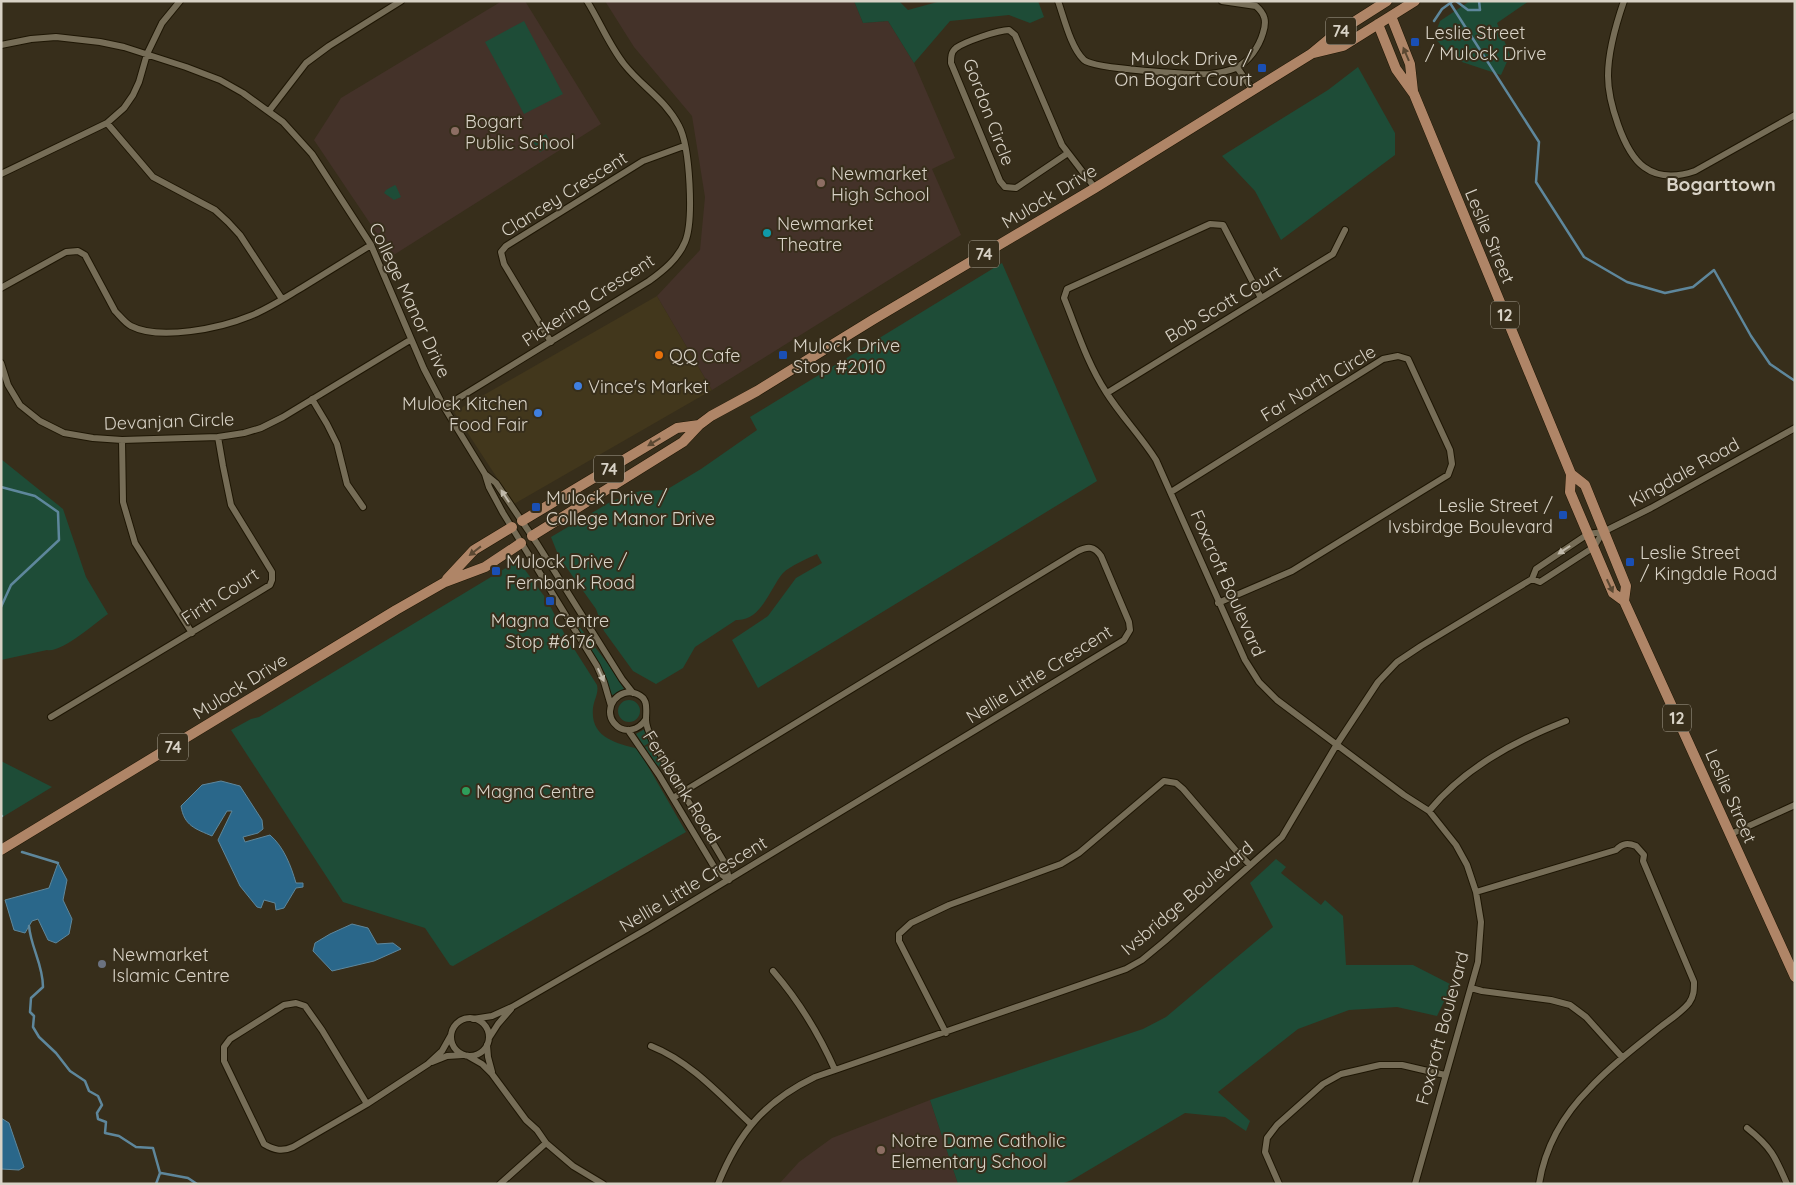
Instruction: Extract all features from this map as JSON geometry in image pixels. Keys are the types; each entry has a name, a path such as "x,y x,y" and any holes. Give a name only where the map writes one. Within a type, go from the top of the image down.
{"main road":[{"name":"Mulock Drive","path":"1311,54 1343,46 1415,1"},
{"name":"Mulock Drive","path":"532,536 683,442 699,425 1253,91 1311,54 1371,6 1386,2"},
{"name":"Leslie Street","path":"1391,16 1410,64 1414,94"},
{"name":"Leslie Street","path":"1378,24 1396,69 1414,94 1571,474 1570,492 1613,593 1624,601 1795,977"},
{"name":"Mulock Drive","path":"522,521 677,428 699,425"},
{"name":"Leslie Street","path":"1571,474 1585,485 1626,586 1624,601"},
{"name":"Mulock Drive","path":"445,582 474,550 512,527"},
{"name":"Mulock Drive","path":"1,850 445,582 485,566 522,543"}],"street":[{"path":"1,174 107,122 124,108 133,96 147,54 162,23 180,1"},
{"path":"269,112 306,63 329,46 401,1"},
{"name":"Pickering Crescent","path":"444,408 650,281 666,269 684,244 689,228 690,202 681,129 658,96 640,83 623,63 588,1"},
{"path":"1058,1 1071,39 1085,62 1168,73 1209,74 1224,72 1237,67 1254,52 1261,42 1266,24 1265,17 1256,6 1222,1"},
{"path":"1624,1 1612,49 1608,76 1610,94 1621,133 1630,150 1643,167 1663,175 1681,176 1695,171 1795,115"},
{"name":"Gordon Circle","path":"1068,153 1016,188 1005,187 1000,181 950,63 951,55 956,48 999,30 1009,30 1015,35 1062,145 1095,188"},
{"name":"College Manor Drive","path":"1,45 31,38 56,36 124,47 220,80 243,93 283,122 312,154 371,245 410,340 444,408 485,474 489,488 522,543"},
{"path":"1237,67 1253,91"},
{"path":"107,122 153,177 214,210 228,222 240,235 282,299"},
{"name":"Clancey Crescent","path":"551,342 504,264 501,252 506,246 643,161 684,146"},
{"name":"Foxcroft Boulevard","path":"1261,298 1223,225 1210,224 1067,289 1064,298 1088,360 1107,393 1149,447 1156,460 1244,660 1259,682 1277,700 1299,717 1404,795 1429,811 1456,845 1467,865 1476,892 1481,922 1478,962 1415,1184"},
{"name":"Bob Scott Court","path":"1107,393 1333,254 1345,230"},
{"path":"1,288 66,252 78,251 84,255 118,315 130,326 144,331 167,334 228,324 251,316 371,245"},
{"name":"Devanjan Circle","path":"1,363 8,385 20,406 40,421 64,433 122,440 218,437 261,428 283,417 410,340"},
{"name":"Far North Circle","path":"1171,492 1383,360 1398,356 1408,359 1450,450 1452,464 1448,475 1292,570 1218,603"},
{"path":"312,399 336,444 347,484 363,507"},
{"name":"Kingdale Road","path":"1594,547 1604,532 1795,428"},
{"name":"Firth Court","path":"51,717 270,585 272,572 231,504 222,466 218,437"},
{"path":"122,440 123,502 135,543 192,632"},
{"name":"College Manor Drive","path":"485,474 496,483 522,521"},
{"path":"522,521 622,679 633,693"},
{"name":"Ivsbridge Boulevard","path":"718,1184 727,1161 751,1124 773,1103 796,1086 835,1070 1126,969 1142,960 1282,837 1337,744 1378,682 1397,662 1532,579 1536,569 1588,534 1604,532"},
{"path":"522,543 597,666 604,682 611,706 610,714 614,724 628,730 639,728 648,714 647,704 641,696 633,693 622,694 617,697 611,706"},
{"name":"Nellie Little Crescent","path":"473,1019 492,1016 512,1007 729,880 1124,640 1130,630 1129,622 1101,556 1095,548 1090,547 1078,552 673,798"},
{"name":"Ivsbridge Boulevard","path":"1532,579 1540,582 1594,547"},
{"name":"Fernbank Road","path":"646,719 653,742 726,864 729,880"},
{"path":"1429,811 1462,778 1493,756 1534,733 1566,721"},
{"name":"Fernbank Road","path":"628,730 642,748 716,870 729,880"},
{"path":"946,1033 899,941 899,934 911,923 949,905 1061,864 1079,853 1164,781 1176,783 1183,789 1238,854 1250,865"},
{"path":"1730,834 1795,805"},
{"path":"1476,892 1616,850 1625,844 1636,846 1644,855 1643,862 1694,982 1694,991 1688,1004 1622,1057 1589,1088 1562,1121 1546,1156 1539,1184"},
{"path":"773,971 800,1005 825,1048 835,1070"},
{"path":"1471,988 1551,1000 1570,1005 1586,1017 1622,1057"},
{"path":"366,1104 322,1030 305,1006 296,1003 284,1005 230,1039 224,1047 224,1061 264,1144 270,1148 282,1151 287,1150 366,1104 428,1064 447,1056 466,1056 480,1053 488,1041"},
{"name":"Nellie Little Crescent","path":"488,1041 498,1024 512,1007"},
{"path":"428,1064 442,1051 454,1026 459,1021 473,1019 480,1021 485,1026 488,1041 488,1057 492,1074"},
{"path":"451,1035 453,1046 457,1052 482,1064 492,1074 526,1120 538,1130 546,1143 573,1166 603,1184"},
{"path":"652,1046 678,1059 704,1080 751,1124"},
{"path":"1279,1184 1265,1152 1267,1138 1277,1126 1323,1084 1341,1074 1380,1065 1402,1065 1445,1075"},
{"path":"1747,1128 1764,1141 1774,1156 1787,1184"},
{"path":"500,1184 546,1143"}],"shaded area":[{"name":"Bogart Public School","path":"502,1 525,1 601,124 392,256 314,140 341,98"},
{"name":"Newmarket High School","path":"605,1 854,1 863,23 888,21 914,63 955,158 932,169 961,235 712,390 657,296 700,250 705,197 692,116 634,47"},
{"path":"657,296 712,390 514,504 454,412"},
{"name":"Notre Dame Catholic Elementary School","path":"930,1100 958,1184 779,1184 799,1162 832,1138"}],"green space":[{"path":"854,1 899,1 908,10 941,1 1038,1 1044,17 1030,23 1009,15 950,21 914,63 888,21 863,23"},
{"path":"1470,1 1529,1 1497,23 1510,55 1501,75 1453,59 1434,37 1440,21"},
{"path":"524,21 563,94 524,114 485,42"},
{"path":"1358,67 1395,133 1395,155 1281,240 1255,191 1222,156 1328,90"},
{"path":"546,134 552,145 540,152 533,142"},
{"path":"395,185 401,197 394,200 384,193"},
{"path":"1002,263 1097,481 758,688 732,640 768,616 796,578 822,563 817,554 786,570 778,579 764,603 752,616 736,620 695,647 683,668 656,684 633,671 604,631 596,609 559,557 551,537 612,501 640,491 666,490 701,469 757,430 750,417"},
{"path":"1,459 63,509 86,577 108,614 61,647 1,660"},
{"name":"Magna Centre","path":"516,562 520,563 547,600 564,633 597,685 593,718 600,733 613,741 638,749 686,832 453,966 450,965 425,928 343,902 231,730 251,719 259,717"},
{"path":"575,621 608,664 624,689 613,695 610,694 605,673"},
{"path":"629,700 639,707 640,711 633,721 629,722 619,715 618,711 625,701"},
{"path":"645,729 649,743 644,746 636,734"},
{"path":"650,745 666,773 655,763 645,747"},
{"path":"1,761 52,787 1,818"},
{"path":"1276,859 1286,867 1281,873 1321,905 1325,900 1343,916 1346,965 1413,965 1452,985 1437,1016 1397,1007 1349,1010 1298,1029 1218,1092 1250,1121 1246,1131 1225,1117 1185,1113 1072,1180 1061,1184 958,1184 930,1100 1143,1029 1166,1017 1273,927 1250,883"}],"water":[{"path":"221,781 240,786 262,820 263,829 258,833 243,837 245,842 270,835 283,851 296,883 303,883 303,887 296,888 284,908 276,910 275,903 264,900 261,908 257,907 240,886 218,840 232,811 227,811 212,836 192,826 185,818 181,806 202,785"},
{"path":"58,863 67,880 63,900 72,919 69,934 56,943 48,940 38,919 32,921 25,933 14,930 5,900 49,888"},
{"path":"352,924 368,928 377,944 393,943 401,949 374,961 332,971 313,951 315,943"},
{"path":"1,1118 9,1123 24,1167 19,1170 1,1169"}],"waterway":[{"path":"1434,21 1442,9 1453,1"},
{"path":"1456,1 1468,10 1480,10 1479,1"},
{"path":"1450,3 1539,142 1536,182 1584,257 1627,282 1665,293 1693,287 1714,270 1751,336 1770,364 1795,381"},
{"path":"1,487 35,496 58,512 59,540 11,585 1,607"},
{"path":"22,852 58,863"},
{"path":"29,926 41,971 43,987 31,998 30,1012 34,1016 33,1027 39,1037 56,1053 70,1071 85,1081 89,1091 98,1096 102,1105 97,1113 98,1119 106,1122 105,1133 119,1136 136,1147 153,1148 160,1173 156,1184"},
{"path":"161,1173 188,1178 197,1184"}],"place":[{"name":"Leslie Street / Mulock Drive","path":"1415,42"},
{"name":"Mulock Drive / On Bogart Court","path":"1262,68"},
{"name":"Bogart Public School","path":"455,131"},
{"name":"Newmarket High School","path":"821,183"},
{"name":"Newmarket Theatre","path":"767,233"},
{"name":"QQ Cafe","path":"659,355"},
{"name":"Mulock Drive Stop #2010","path":"783,355"},
{"name":"Vince's Market","path":"578,386"},
{"name":"Mulock Kitchen Food Fair","path":"538,413"},
{"name":"Mulock Drive / College Manor Drive","path":"536,507"},
{"name":"Leslie Street / Ivsbirdge Boulevard","path":"1563,515"},
{"name":"Leslie Street / Kingdale Road","path":"1630,562"},
{"name":"Mulock Drive / Fernbank Road","path":"496,571"},
{"name":"Magna Centre Stop #6176","path":"550,601"},
{"name":"Magna Centre","path":"466,791"},
{"name":"Newmarket Islamic Centre","path":"102,964"},
{"name":"Notre Dame Catholic Elementary School","path":"881,1150"}],"district":[{"name":"Bogarttown","path":"1721,184"}]}
